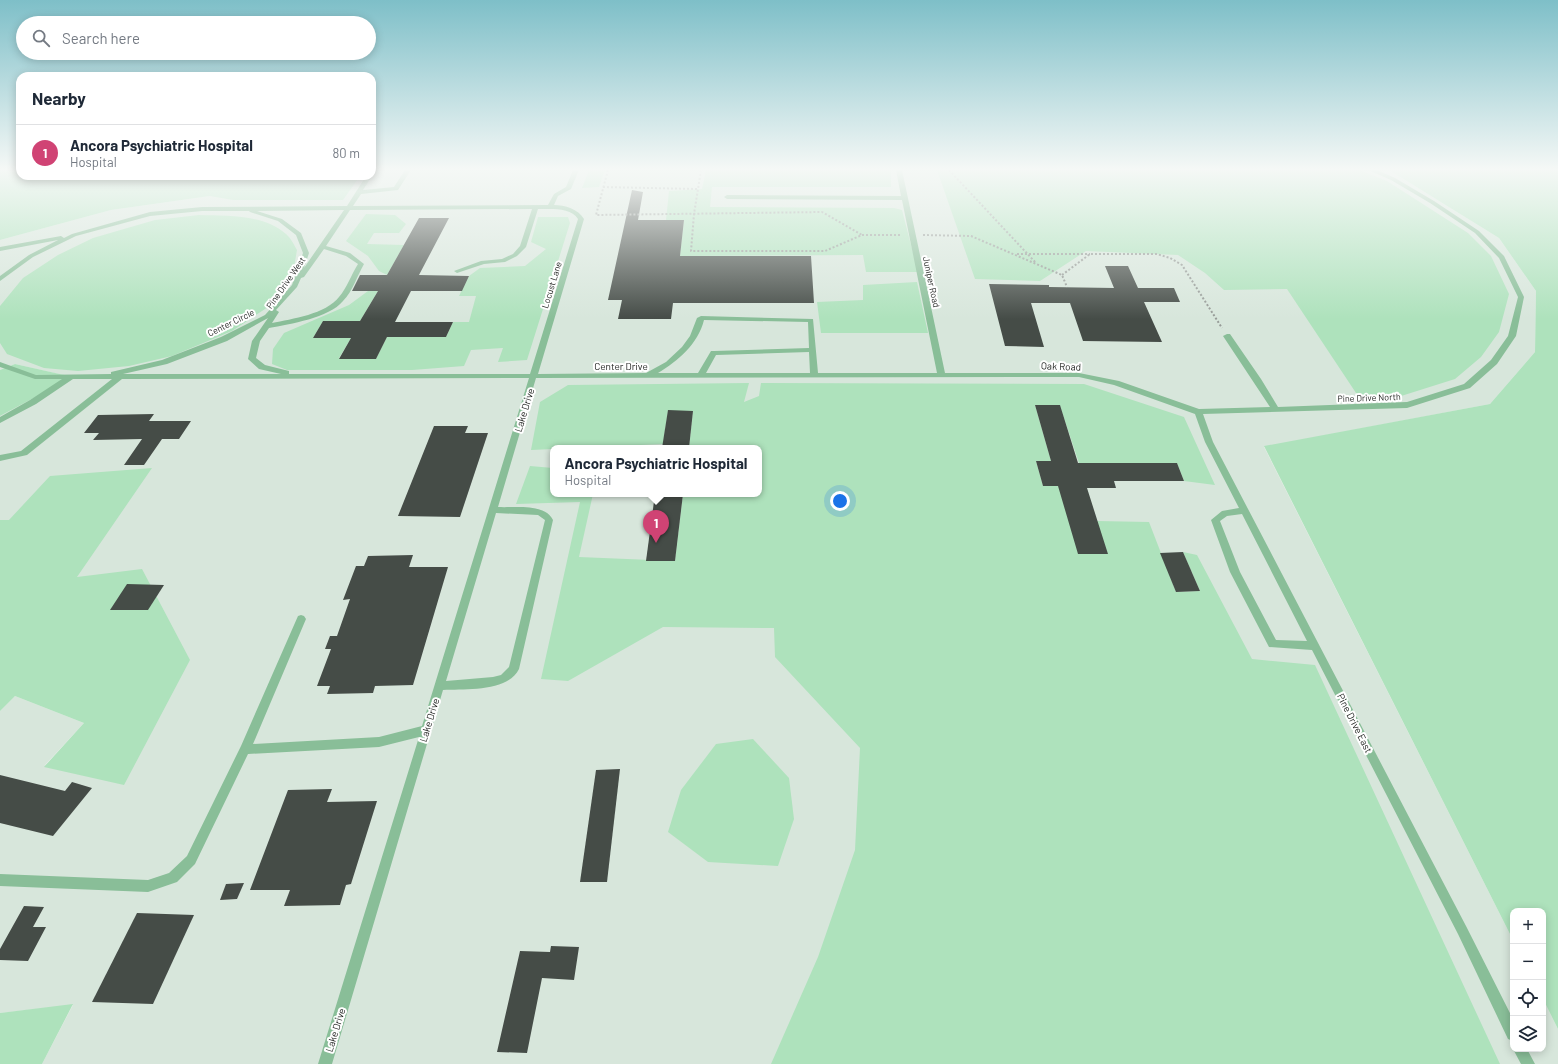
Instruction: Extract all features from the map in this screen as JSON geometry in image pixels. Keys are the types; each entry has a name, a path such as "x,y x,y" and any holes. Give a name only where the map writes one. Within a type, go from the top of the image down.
{"lane":[{"name":"Center Circle","path":"0,279 31,256 74,235 130,220"},
{"name":"Center Circle","path":"0,364 35,377 99,377 122,374 164,362 224,339 267,316 295,286 306,253 299,234 279,220"},
{"name":"Pine Drive West","path":"262,368 252,358 256,341 341,220"},
{"path":"457,271 483,262 503,261 515,255 523,247 532,220"},
{"name":"Locust Lane","path":"534,376 580,220"},
{"name":"Juniper Road","path":"908,220 941,374"},
{"name":"Pine Drive North","path":"1198,412 1407,406 1467,386 1494,362 1512,336 1521,297 1502,257 1477,232 1458,220"},
{"path":"0,249 74,235"},
{"path":"266,326 290,321 322,311 334,306 340,301 361,264 357,260 337,250 322,247"},
{"path":"648,376 666,366 680,355 700,326 701,318 811,320 814,375"},
{"path":"1227,336 1275,409"},
{"path":"700,375 714,353 813,350"},
{"path":"248,377 262,368 301,377"},
{"path":"0,458 24,454 122,374"},
{"name":"Center Circle","path":"122,374 301,377"},
{"name":"Center Drive","path":"301,377 941,374"},
{"name":"Oak Road","path":"941,374 1079,375 1116,383 1198,412"},
{"name":"Lake Drive","path":"325,1064 534,376"},
{"path":"0,420 33,402 71,377"},
{"name":"Pine Drive East","path":"1198,412 1209,442 1462,930 1510,1028"},
{"path":"440,686 493,682 504,678 514,669 549,520 547,516 540,512 493,510"},
{"path":"1244,510 1225,513 1215,520 1235,572 1273,644 1315,646"},
{"path":"0,880 148,886 174,878 191,860 244,748 301,619"},
{"path":"244,748 379,742 426,730"},
{"path":"1522,1052 1528,1064"}],"path":[{"path":"694,220 691,251 825,251 862,235 911,234 971,236 1062,275 1067,287"},
{"path":"835,220 862,235"},
{"path":"996,220 1038,265"},
{"path":"1014,254 1157,254 1174,259 1182,265 1227,336"},
{"path":"1062,275 1090,254"}],"shaded area":[{"path":"75,220 1469,220 1499,238 1536,291 1535,352 1490,404 1264,447 1510,934 1510,1052 1546,1052 1546,1005 1558,1029 1558,1064 42,1064 73,1005 0,1013 0,711 15,696 84,723 44,766 190,660 0,640 0,416 72,377 15,364 0,370 0,240"}],"green space":[{"path":"0,220 75,220 0,240"},
{"path":"155,220 258,220 277,227 289,237 297,250 292,279 268,307 232,331 172,356 129,366 78,371 44,368 7,354 0,343 0,306 23,278 58,255 93,238"},
{"path":"362,220 401,220 406,224 399,233 374,233 367,244 404,245 387,275 379,271 368,256 346,241"},
{"path":"537,220 569,220 570,223 527,360 498,362 503,348 471,350 464,366 412,370 287,370 272,364 273,349 284,333 349,305 368,291 378,291 360,321 323,321 313,338 351,338 339,358 376,359 387,337 446,337 453,322 469,322 476,296 459,296 469,276 480,268 525,266 546,249 531,242"},
{"path":"666,220 904,220 918,272 866,272 863,255 680,256 684,220"},
{"path":"954,220 1447,220 1468,233 1491,256 1509,294 1499,332 1481,357 1455,379 1398,397 1362,402 1287,289 1224,290 1205,273 1178,255 1086,251 1040,281 975,279"},
{"path":"1469,220 1558,220 1558,1029 1546,1005 1546,908 1510,908 1510,934 1264,446 1490,404 1535,352 1536,291 1499,238"},
{"path":"917,282 928,333 821,333 817,302 863,300 863,285"},
{"path":"15,364 73,377 0,416 0,370"},
{"path":"749,383 744,402 759,396 761,383 1084,384 1184,417 1215,485 1184,481 1177,463 1079,463 1060,406 1035,405 1051,461 1036,461 1043,486 1058,486 1097,521 1149,522 1176,592 1200,591 1183,552 1197,555 1252,659 1315,665 1500,1064 771,1064 818,957 855,850 860,748 775,657 774,628 663,627 568,681 541,679 580,502 516,504 530,466 550,468 550,497 592,497 579,557 675,561 683,497 762,497 762,445 689,445 693,411 668,411 663,444 550,445 550,449 531,450 540,402 568,385"},
{"path":"152,468 77,577 142,569 190,660 124,785 44,767 84,723 15,696 0,711 0,520 9,520 50,476"},
{"path":"753,739 789,778 794,819 778,866 708,862 668,832 681,790 716,744"},
{"path":"73,1004 42,1064 0,1064 0,1013"}],"building":[{"path":"418,220 448,220 419,275 469,276 462,291 411,291 395,322 453,322 446,337 387,337 376,359 339,359 351,338 313,338 323,321 360,321 378,291 352,291 360,275 387,275"},
{"path":"626,220 684,220 680,256 811,256 814,303 673,303 671,319 618,319 622,300 608,300"},
{"path":"1105,266 1128,266 1138,288 1174,288 1180,302 1144,302 1162,342 1083,341 1070,303 1031,303 1044,347 1005,346 989,284 1114,288"},
{"path":"1035,405 1060,405 1078,463 1177,463 1184,481 1114,481 1116,488 1087,488 1108,554 1078,554 1058,486 1043,486 1036,461 1051,461"},
{"path":"668,410 693,411 689,445 662,445"},
{"path":"154,414 149,421 191,421 179,439 162,439 144,465 124,465 142,439 93,440 99,433 84,433 98,415"},
{"path":"434,426 468,426 465,433 488,433 460,517 398,516"},
{"path":"655,497 683,497 675,561 646,561"},
{"path":"1183,552 1200,591 1176,592 1160,553"},
{"path":"413,555 409,567 448,567 413,685 375,686 373,693 327,694 330,686 317,686 331,649 325,649 330,636 337,636 350,599 343,600 356,566 364,566 368,556"},
{"path":"127,584 164,585 148,610 110,610"},
{"path":"620,769 607,882 580,882 596,770"},
{"path":"0,775 65,791 72,782 92,788 53,836 0,823"},
{"path":"332,789 327,802 377,801 351,884 346,885 340,905 284,906 290,890 250,890 288,790"},
{"path":"244,883 237,899 220,900 226,884"},
{"path":"24,906 44,907 33,927 46,927 28,961 0,960 0,949"},
{"path":"137,913 194,915 153,1004 92,1002"},
{"path":"551,946 579,947 574,980 542,978 527,1053 497,1052 520,951 550,952"}],"place":[{"name":"Ancora Psychiatric Hospital","path":"656,543"}]}
